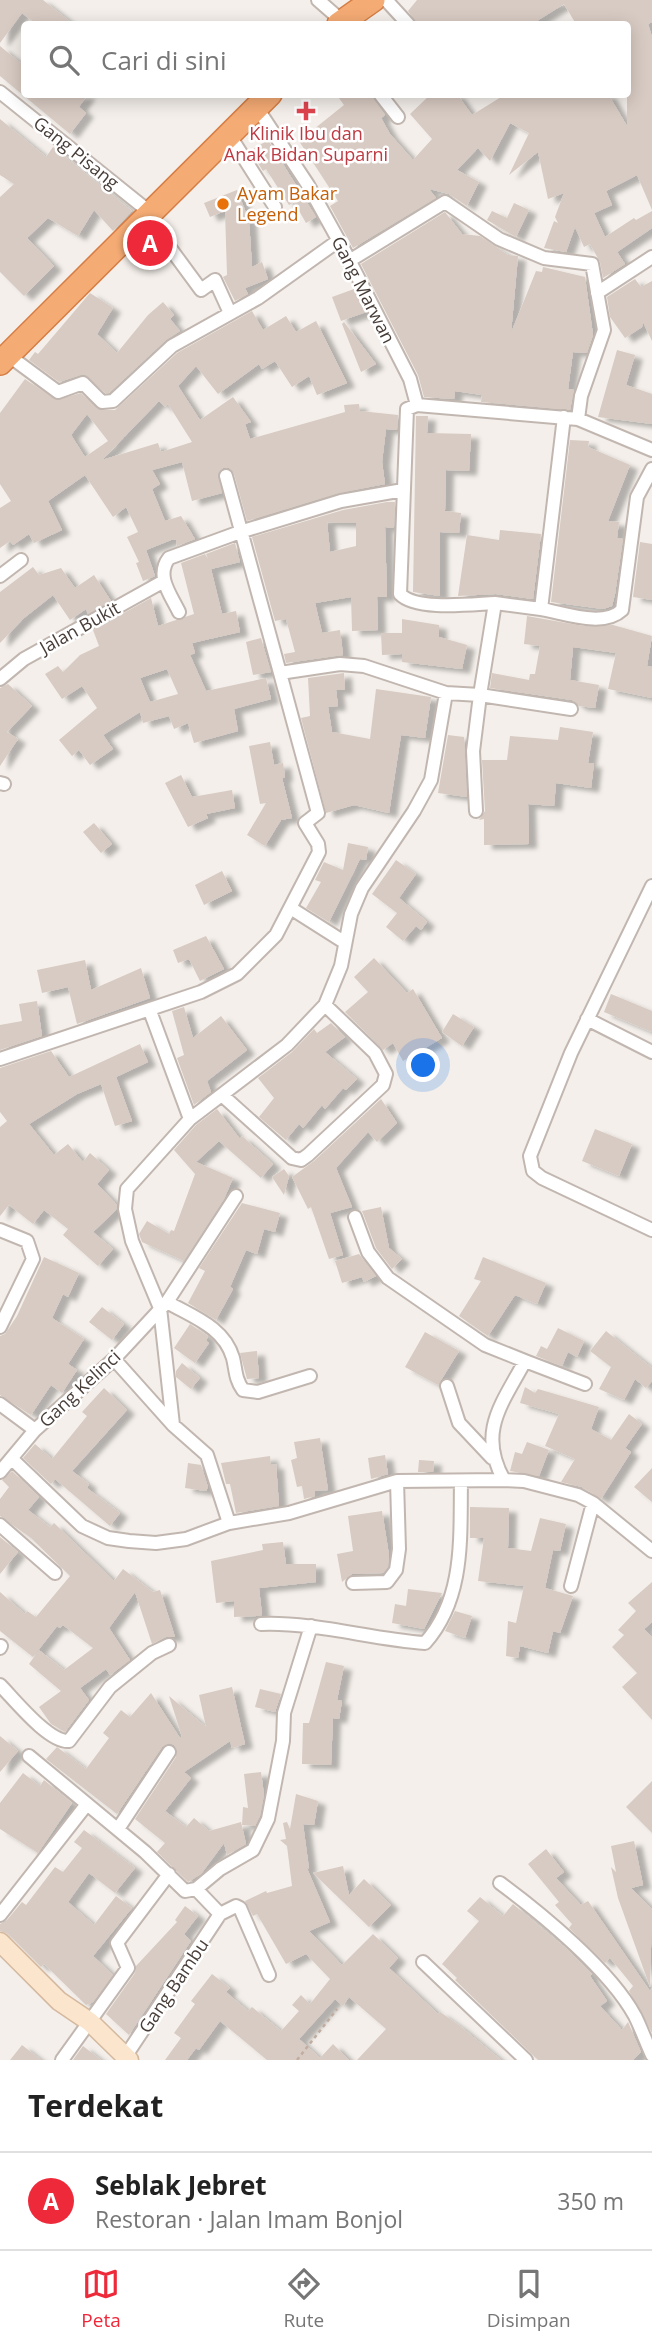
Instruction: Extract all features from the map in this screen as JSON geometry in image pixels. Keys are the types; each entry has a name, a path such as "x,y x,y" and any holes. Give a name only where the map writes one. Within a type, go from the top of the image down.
{"highway":[{"path":"343,21 373,0"},
{"path":"4,359 264,101"}],"main road":[{"path":"0,1942 60,2001 90,2022 127,2059"}],"street":[{"path":"318,0 338,21"},
{"path":"386,0 405,21"},
{"name":"Gang Pisang","path":"0,92 150,216 201,290 215,280 230,313"},
{"path":"383,98 398,117"},
{"name":"Gang Marwan","path":"264,101 410,379 417,405"},
{"path":"230,136 275,207"},
{"path":"349,261 445,202 499,239 544,258 592,264 604,330 580,396 578,419"},
{"path":"4,359 58,392 83,383 102,402 113,401 172,346 258,298 338,241"},
{"path":"597,293 652,257"},
{"path":"652,450 578,419 417,405 406,412 400,594 406,600 421,604 495,603 604,619 615,617 622,610 635,508 652,469"},
{"path":"541,609 564,417"},
{"path":"0,1059 150,1011 201,992 237,974 264,950 292,909 319,852 318,844 305,823 317,813 226,476"},
{"path":"179,612 164,582 162,566 169,558 240,532 341,501 403,489"},
{"path":"0,576 21,560"},
{"name":"Jalan Bukit","path":"0,679 24,659 164,582"},
{"path":"476,811 473,751 495,603"},
{"path":"280,673 340,664 364,666 446,692 571,709"},
{"path":"173,1425 163,1305 132,1241 125,1209 127,1189 190,1119 287,1045 325,1005 341,966 344,942 362,888 431,780 446,692"},
{"path":"652,886 587,1018 530,1156 533,1171 652,1230"},
{"path":"292,909 344,942"},
{"path":"223,1096 292,1158 301,1160 308,1155 383,1085 386,1074 375,1053 325,1005"},
{"path":"150,1011 190,1119"},
{"path":"587,1018 652,1052"},
{"name":"Gang Kelinci","path":"0,1472 35,1430 114,1359 163,1305 236,1196"},
{"path":"355,1217 368,1252 388,1278 485,1345 585,1384"},
{"path":"0,1327 22,1287 33,1259 32,1249 27,1241 6,1232"},
{"path":"163,1305 219,1330 233,1356 236,1380 243,1390 258,1392 310,1376"},
{"path":"114,1359 173,1425 206,1455 229,1523"},
{"path":"492,1458 492,1425 525,1361"},
{"path":"447,1386 459,1423 492,1458 504,1480"},
{"path":"0,1404 35,1430"},
{"path":"12,1459 82,1526 108,1538 156,1543 186,1539 229,1523 289,1513 397,1481 504,1480 547,1486 593,1503 652,1551"},
{"path":"353,1583 387,1582 396,1570 397,1481"},
{"path":"261,1624 311,1626 370,1637 425,1643 436,1630 458,1574 461,1482"},
{"path":"571,1586 593,1503"},
{"path":"0,1525 55,1573"},
{"path":"29,1756 118,1829 185,1891 196,1889 220,1868 253,1850 268,1819 283,1741 284,1713 311,1626"},
{"path":"0,1685 47,1732 69,1741 110,1687 152,1653 169,1645"},
{"path":"118,1829 169,1752"},
{"path":"0,1914 88,1804"},
{"path":"62,2060 128,1968 126,1957 117,1947 119,1939 169,1874"},
{"path":"500,1883 575,1945 609,1982 634,2013 652,2055"},
{"path":"196,1889 220,1914 236,1906 240,1908 269,1975"},
{"name":"Gang Bambu","path":"127,2059 220,1914"},
{"path":"423,1962 526,2060"}],"path":[{"path":"297,2060 337,2009"}],"building":[{"path":"0,0 43,0 69,21 32,21 22,13 0,43"},
{"path":"417,0 652,0 652,22 648,24 652,37 652,210 637,175 606,191 612,205 594,213 605,237 634,218 636,220 652,211 652,228 617,252 625,264 603,278 600,262 590,244 584,247 575,227 566,252 544,248 554,221 558,223 555,217 564,193 548,199 538,152 509,175 529,133 510,123 490,161 478,148 457,170 479,182 467,206 449,194 429,189 436,198 353,248 330,206 338,201 299,141 344,105 339,98 373,98 385,115 381,118 390,134 413,160 432,139 410,114 427,98 460,98 472,115 500,98 610,98 627,126 627,98 631,98 631,21 574,21 564,4 537,21 415,21 408,11"},
{"path":"0,46 21,64 21,93 0,76"},
{"path":"27,98 85,98 79,107 86,113 70,134"},
{"path":"0,119 46,157 53,147 132,211 113,231 94,210 78,236 48,218 27,238 54,266 24,296 0,272 0,197 14,184 0,175"},
{"path":"268,140 316,217 306,223 294,202 289,205 266,169 263,171 250,151"},
{"path":"237,190 249,220 252,267 262,262 268,279 245,288 248,294 235,301 223,277 227,275 225,211 210,217 204,203"},
{"path":"514,203 529,210 516,237 487,220 492,211 507,218"},
{"path":"445,212 462,234 480,236 508,255 518,256 511,333 536,271 542,272 543,267 585,277 593,335 587,353 573,352 568,389 574,390 570,410 481,402 482,395 455,391 454,399 424,397 418,375 361,264"},
{"path":"635,279 641,287 652,281 652,341 643,322 642,327 625,338 610,317 607,297"},
{"path":"354,289 366,312 341,321 332,297"},
{"path":"90,293 113,308 97,334 117,353 148,315 163,302 174,315 170,319 180,331 166,340 109,393 105,393 84,374 59,382 29,360 35,352 38,354"},
{"path":"252,311 263,330 286,316 296,332 316,321 347,383 317,395 309,376 292,387 275,361 262,369 259,364 218,394 196,366 178,386 200,420 233,397 251,422 245,424 250,439 345,412 344,405 359,404 360,411 398,415 397,430 386,429 382,462 385,484 339,493 247,521 234,474 229,468 223,468 218,473 222,493 192,501 182,462 152,470 160,484 152,489 165,521 181,516 195,539 177,546 176,540 171,540 146,550 155,576 143,581 136,563 139,562 127,537 138,532 126,507 113,517 85,475 48,501 62,530 34,543 29,534 13,545 10,541 0,548 0,508 11,501 0,484 0,413 25,379 56,400 81,393 99,410 115,410 177,353","holes":["159,401 165,407 168,404 192,442 161,452 158,443 102,460","87,414 108,441 85,457 71,435"]},
{"path":"344,322 376,364 361,372 342,324"},
{"path":"617,350 635,355 626,385 652,394 652,424 598,417"},
{"path":"416,416 428,416 427,433 471,434 469,471 446,470 445,511 461,513 459,533 440,532 440,596 413,592"},
{"path":"570,440 589,441 588,447 630,465 608,521 619,522 617,538 623,539 612,606 603,609 551,602"},
{"path":"395,502 394,528 385,527 387,597 377,597 378,630 352,631 351,597 315,603 322,633 340,630 343,655 286,663 284,654 295,652 286,619 275,621 252,537 343,510","holes":["327,522 356,523 356,546 330,552"]},
{"path":"500,530 541,534 533,599 496,594 458,596 467,535 499,540"},
{"path":"640,542 652,544 652,600 633,597"},
{"path":"235,543 240,562 211,569 222,614 236,611 240,632 192,643 195,653 190,655 206,691 266,678 271,699 234,709 238,731 194,743 188,723 174,729 169,716 143,723 140,712 103,735 113,749 90,765 79,750 72,756 59,740 97,708 82,686 62,699 45,674 58,666 63,672 80,655 99,646 93,630 151,598 158,626 194,614 181,563 205,554 208,559 206,554","holes":["167,669 178,694 150,702 140,678"]},
{"path":"33,567 39,575 61,568 75,588 94,575 111,601 88,614 86,609 70,620 53,595 24,618 0,643 0,592"},
{"path":"527,616 583,626 613,625 652,636 647,666 652,667 652,698 608,689 616,653 573,647 570,680 599,685 595,708 579,706 572,700 490,688 492,673 529,680 530,674 535,674 540,646 524,644"},
{"path":"402,619 439,625 439,637 467,645 462,669 402,662 402,654 382,655 381,633 402,633"},
{"path":"261,638 271,672 253,675 246,642"},
{"path":"344,673 345,690 336,690 338,706 328,707 332,732 370,739 376,689 431,697 425,738 401,735 389,813 354,805 326,813 301,718 310,716 308,678"},
{"path":"8,684 32,706 7,732 18,739 0,766 0,688"},
{"path":"560,727 593,732 588,763 594,763 591,788 556,783 554,806 528,804 529,844 484,845 484,819 479,820 485,811 482,760 507,760 510,736 558,740"},
{"path":"448,735 464,737 467,797 438,793"},
{"path":"270,742 274,765 283,763 285,777 282,778 292,818 281,820 265,846 247,835 266,803 260,804 249,746"},
{"path":"181,775 192,797 232,790 235,808 206,814 208,818 188,827 165,783"},
{"path":"94,823 112,844 101,853 83,832"},
{"path":"348,843 368,847 366,860 360,859 329,922 306,908 321,882 315,880 324,862 343,870"},
{"path":"396,860 416,874 399,898 427,922 421,930 416,926 403,941 386,927 397,913 372,894"},
{"path":"222,871 232,891 204,905 195,885"},
{"path":"206,936 224,969 200,981 189,959 178,963 173,950"},
{"path":"374,958 407,993 413,989 442,1038 403,1061 393,1043 383,1050 345,1012 368,992 354,977"},
{"path":"85,960 91,990 141,968 150,998 77,1024 68,987 42,993 37,970"},
{"path":"611,994 652,1011 652,1032 604,1012"},
{"path":"37,1001 42,1036 0,1050 0,1025 22,1021 19,1004"},
{"path":"184,1007 193,1038 221,1016 247,1050 207,1081 211,1092 194,1105 177,1058 184,1055 172,1011"},
{"path":"453,1014 474,1027 462,1046 442,1032"},
{"path":"331,1023 345,1037 325,1052 357,1079 346,1090 343,1088 325,1109 322,1105 303,1128 299,1124 286,1140 259,1117 274,1098 258,1078 292,1052 314,1029 317,1033"},
{"path":"140,1044 148,1062 116,1077 132,1121 115,1126 101,1084 77,1094 29,1124 54,1155 68,1144 83,1162 90,1153 109,1170 97,1184 117,1205 116,1210 93,1232 113,1249 98,1266 63,1235 68,1229 44,1210 33,1224 9,1205 0,1216 0,1127 7,1121 0,1112 0,1068 51,1051 69,1077"},
{"path":"381,1099 397,1123 377,1142 368,1132 336,1168 352,1207 330,1213 343,1255 329,1259 311,1207 308,1209 292,1177 314,1161"},
{"path":"217,1109 240,1139 242,1136 273,1164 261,1178 219,1141 196,1162 233,1178 224,1199 184,1261 142,1242 139,1234 147,1221 169,1234 171,1230 174,1231 195,1174 174,1150 196,1125"},
{"path":"595,1129 632,1144 619,1176 582,1161"},
{"path":"284,1169 289,1176 284,1195 272,1177"},
{"path":"242,1203 280,1213 275,1232 264,1229 257,1254 246,1250 230,1287 233,1289 216,1320 188,1303 205,1271 199,1268"},
{"path":"381,1207 389,1248 402,1259 392,1269 376,1248 362,1211"},
{"path":"359,1254 376,1276 364,1282 362,1277 342,1283 335,1261"},
{"path":"44,1257 79,1273 68,1297 63,1294 52,1318 84,1339 68,1364 77,1370 62,1393 51,1385 31,1415 0,1395 0,1336 5,1334 17,1316"},
{"path":"483,1257 546,1283 537,1304 515,1295 488,1336 459,1316 481,1281 474,1279"},
{"path":"102,1307 124,1324 112,1340 89,1322"},
{"path":"190,1324 208,1336 206,1341 209,1343 195,1363 174,1348"},
{"path":"558,1328 584,1341 577,1357 568,1352 562,1366 536,1356 541,1346 547,1349"},
{"path":"606,1331 652,1368 652,1381 646,1388 635,1379 624,1400 599,1389 611,1367 590,1351"},
{"path":"425,1332 459,1351 438,1385 405,1367"},
{"path":"257,1351 259,1378 247,1379 240,1353"},
{"path":"182,1363 200,1378 191,1389 176,1377 176,1371"},
{"path":"525,1387 535,1393 538,1389 599,1407 591,1429 611,1440 629,1414 642,1424 625,1448 631,1452 601,1499 582,1487 561,1482 575,1459 545,1446 559,1414 520,1403"},
{"path":"104,1388 127,1410 72,1471 89,1484 87,1488 120,1513 110,1526 55,1479 51,1484 23,1458 35,1444 52,1459 87,1416 82,1412"},
{"path":"320,1438 328,1490 315,1491 315,1496 304,1499 302,1486 297,1487 291,1460 297,1458 294,1442"},
{"path":"527,1442 549,1450 539,1476 510,1471 515,1452 522,1454"},
{"path":"385,1455 388,1474 371,1479 368,1458"},
{"path":"270,1456 271,1465 276,1464 279,1506 236,1513 230,1484 226,1484 221,1463"},
{"path":"419,1460 434,1461 433,1472 418,1472"},
{"path":"188,1463 201,1465 208,1487 206,1491 185,1488"},
{"path":"652,1468 652,1502 634,1487"},
{"path":"12,1471 39,1497 28,1510 50,1527 54,1523 114,1581 123,1569 153,1592 160,1590 175,1637 166,1637 152,1644 135,1592 109,1628 130,1660 110,1675 106,1669 80,1688 89,1700 65,1732 51,1724 39,1707 61,1691 29,1664 39,1650 64,1670 93,1648 63,1625 60,1628 57,1626 33,1657 0,1631 0,1592 25,1614 27,1611 36,1617 70,1576 31,1538 0,1516 0,1499 9,1487 2,1480"},
{"path":"470,1507 509,1508 508,1548 531,1551 540,1518 566,1524 560,1551 553,1550 545,1588 573,1596 560,1633 553,1631 548,1653 520,1646 518,1658 506,1656 508,1621 516,1623 524,1586 478,1581 484,1538 470,1538"},
{"path":"382,1511 389,1555 388,1567 383,1573 352,1574 342,1582 337,1554 353,1551 348,1516"},
{"path":"0,1537 18,1552 0,1574"},
{"path":"283,1542 286,1564 316,1564 316,1582 259,1588 262,1615 234,1617 234,1601 216,1603 211,1561 263,1550 262,1544"},
{"path":"652,1582 652,1622 644,1629 652,1637 652,1720 622,1687 637,1673 612,1647 624,1635 618,1630 636,1611 628,1603"},
{"path":"408,1589 442,1593 424,1629 392,1623 395,1604 406,1606"},
{"path":"455,1611 472,1616 465,1638 445,1631"},
{"path":"326,1662 344,1666 337,1700 342,1701 339,1719 333,1718 331,1765 302,1764 303,1723 309,1723"},
{"path":"232,1687 245,1744 232,1748 230,1741 184,1772 191,1778 165,1811 186,1827 194,1818 209,1831 241,1822 246,1844 227,1855 224,1843 201,1874 188,1882 157,1852 165,1843 135,1819 176,1757 174,1745 169,1743 162,1747 117,1814 46,1759 57,1747 86,1769 109,1738 103,1733 121,1710 130,1717 151,1693 180,1738 182,1737 169,1696 206,1727 199,1695"},
{"path":"260,1689 281,1694 275,1712 255,1707"},
{"path":"0,1736 18,1751 0,1772"},
{"path":"261,1772 264,1795 260,1816 255,1826 242,1825 243,1807 248,1808 244,1774"},
{"path":"23,1773 40,1786 44,1780 72,1803 38,1853 0,1829 0,1803"},
{"path":"652,1781 652,1833 626,1807"},
{"path":"296,1794 318,1801 314,1825 303,1824 309,1869 306,1866 330,1922 309,1931 342,1965 373,1934 398,1958 389,1968 438,2014 440,2012 460,2026 501,2060 357,2060 386,2029 349,1997 343,2006 335,1999 299,2039 320,2058 333,2044 349,2060 267,2060 220,2021 199,2050 196,2048 187,2060 165,2060 181,2038 174,2033 195,2004 191,2001 212,1974 230,1988 226,1992 248,2011 252,2007 281,2031 299,2011 292,2005 301,1995 310,2004 330,1979 306,1954 286,1964 257,1914 253,1916 245,1901 266,1891 267,1893 292,1886 287,1846 280,1840 286,1839 283,1823 287,1822 290,1829"},
{"path":"84,1830 135,1868 115,1893 89,1873 68,1902 94,1925 116,1896 132,1908 93,1956 113,1975 93,2002 86,2005 44,1964 41,1967 8,1934 0,1931 0,1924 7,1920 22,1902 26,1905 55,1867 63,1872 82,1848 74,1842"},
{"path":"634,1841 643,1885 631,1888 652,1909 650,1987 618,1898 611,1867 616,1872 611,1846"},
{"path":"546,1849 564,1872 556,1878 581,1905 588,1901 650,1991 652,1988 652,2033 629,1991 633,1986 610,1958 605,1963 569,1928 572,1924 555,1905 559,1902 528,1864"},
{"path":"343,1866 349,1895 364,1879 391,1905 369,1927 313,1873"},
{"path":"480,1897 503,1916 513,1904 592,1974 590,1976 607,2001 600,2006 622,2030 628,2022 641,2052 633,2060 538,2060 455,1980 457,1978 442,1964 479,1921 467,1911"},
{"path":"185,1906 198,1916 184,1934 191,1941 129,2035 106,2014 135,1973 136,1966 177,1922 175,1920"},
{"path":"22,2045 41,2060 10,2060"},
{"path":"83,2046 101,2060 73,2060"}],"place":[{"name":"Klinik Ibu dan Anak Bidan Suparni","path":"306,111"},
{"name":"Ayam Bakar Legend","path":"223,204"},
{"name":"Seblak Jebret","path":"150,243"}]}
